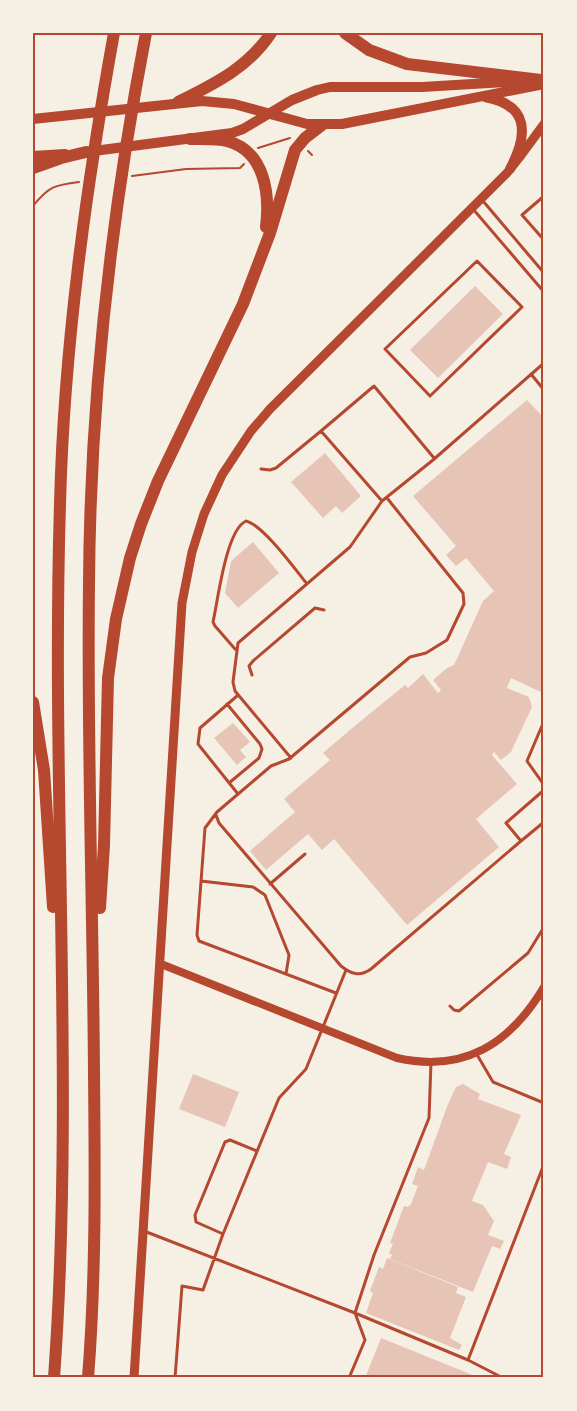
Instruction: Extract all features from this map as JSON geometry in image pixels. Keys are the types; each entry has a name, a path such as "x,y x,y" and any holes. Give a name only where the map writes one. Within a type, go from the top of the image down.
{"highway":[{"path":"54,1378 61,1240 58,629 60,501 84,184 114,33"},
{"path":"88,1378 95,1203 88,586 90,514 103,325 138,74 146,33"},
{"path":"178,102 237,70 253,56 271,33"},
{"path":"345,33 369,50 407,64 543,81"},
{"path":"94,990 104,845 108,678 113,635 124,578 152,495 228,339 247,294 270,233 295,150 305,138 322,125"},
{"path":"190,139 221,140 238,145 252,156 261,172 267,197 267,215 260,251 247,294"},
{"path":"33,168 86,152"},
{"path":"33,702 44,770 61,1042"}],"main road":[{"path":"33,119 178,102 220,102 300,122 322,125 352,123 543,81"},
{"path":"33,156 86,152 237,132 304,94 330,87 413,88 543,81"},
{"path":"479,96 507,104 520,118 521,143 510,169"},
{"path":"135,1378 182,603 192,552 209,500 230,463 260,420 481,199 510,169 543,129"}],"street":[{"path":"161,964 397,1058 414,1062 460,1058 476,1053 500,1040 532,1008 544,987"}],"lane":[{"path":"544,196 522,215 544,240"},
{"path":"481,199 544,273"},
{"path":"472,208 544,292"},
{"path":"477,261 522,307 430,396 385,349 477,261"},
{"path":"291,758 238,695 233,685 236,650 241,640 350,547 382,501 435,459 544,363"},
{"path":"531,374 544,390"},
{"path":"261,469 276,468 374,386 435,459"},
{"path":"321,431 382,501"},
{"path":"336,993 199,941 197,935 205,828 217,812 271,766 291,758 410,657 426,653 447,640 464,604 463,592 387,498"},
{"path":"236,650 213,622 228,552 237,529 243,522 253,524 280,551 307,584"},
{"path":"252,675 249,666 253,661 315,609 324,610"},
{"path":"238,695 200,728 198,733 198,744 238,794"},
{"path":"227,705 262,749 259,758 229,783"},
{"path":"544,722 527,761 544,784"},
{"path":"521,841 506,823 544,790"},
{"path":"216,815 219,824 340,966 359,975 367,972 544,822"},
{"path":"270,884 305,854"},
{"path":"201,881 253,887 266,895 290,955 286,974"},
{"path":"450,1006 458,1011 528,953 544,927"},
{"path":"175,1378 182,1286 203,1290 223,1234 279,1098 306,1070 321,1027 346,970"},
{"path":"476,1053 493,1082 544,1103"},
{"path":"349,1378 365,1340 355,1313 374,1255 429,1118 432,1062"},
{"path":"223,1234 201,1226 196,1222 195,1215 225,1142 230,1140 257,1151"},
{"path":"468,1360 544,1164"},
{"path":"144,1231 355,1313 468,1360 503,1378"}],"path":[{"path":"259,148 294,137"},
{"path":"124,178 186,169 240,168 245,163"},
{"path":"33,206 55,185 84,184"}],"building":[{"path":"475,286 503,314 438,378 410,350"},
{"path":"527,400 544,418 544,691 541,692 511,678 507,688 529,697 532,707 511,752 501,760 494,752 492,755 517,784 476,819 499,847 407,925 334,839 322,850 308,834 266,870 250,851 295,812 284,799 330,760 323,753 351,729 405,685 408,688 423,674 438,693 441,690 433,680 454,665 483,601 494,591 466,558 456,566 446,555 456,546 413,496"},
{"path":"325,453 361,496 342,513 336,506 323,518 291,482"},
{"path":"253,542 279,573 238,608 225,593 231,561"},
{"path":"233,723 250,742 240,750 246,757 237,765 214,738"},
{"path":"193,1074 239,1092 225,1127 179,1109"},
{"path":"463,1084 480,1094 478,1099 521,1115 504,1154 511,1157 507,1169 488,1162 472,1201 483,1205 494,1221 488,1235 504,1241 500,1249 492,1246 473,1292 390,1259 392,1255 389,1253 393,1244 390,1243 404,1206 408,1207 411,1204 418,1186 412,1184 418,1167 424,1170 448,1104 456,1087"},
{"path":"387,1258 458,1287 456,1293 466,1297 450,1338 462,1345 459,1350 366,1313 373,1293 370,1291 379,1267 383,1269"},
{"path":"381,1338 480,1378 365,1378"}]}
